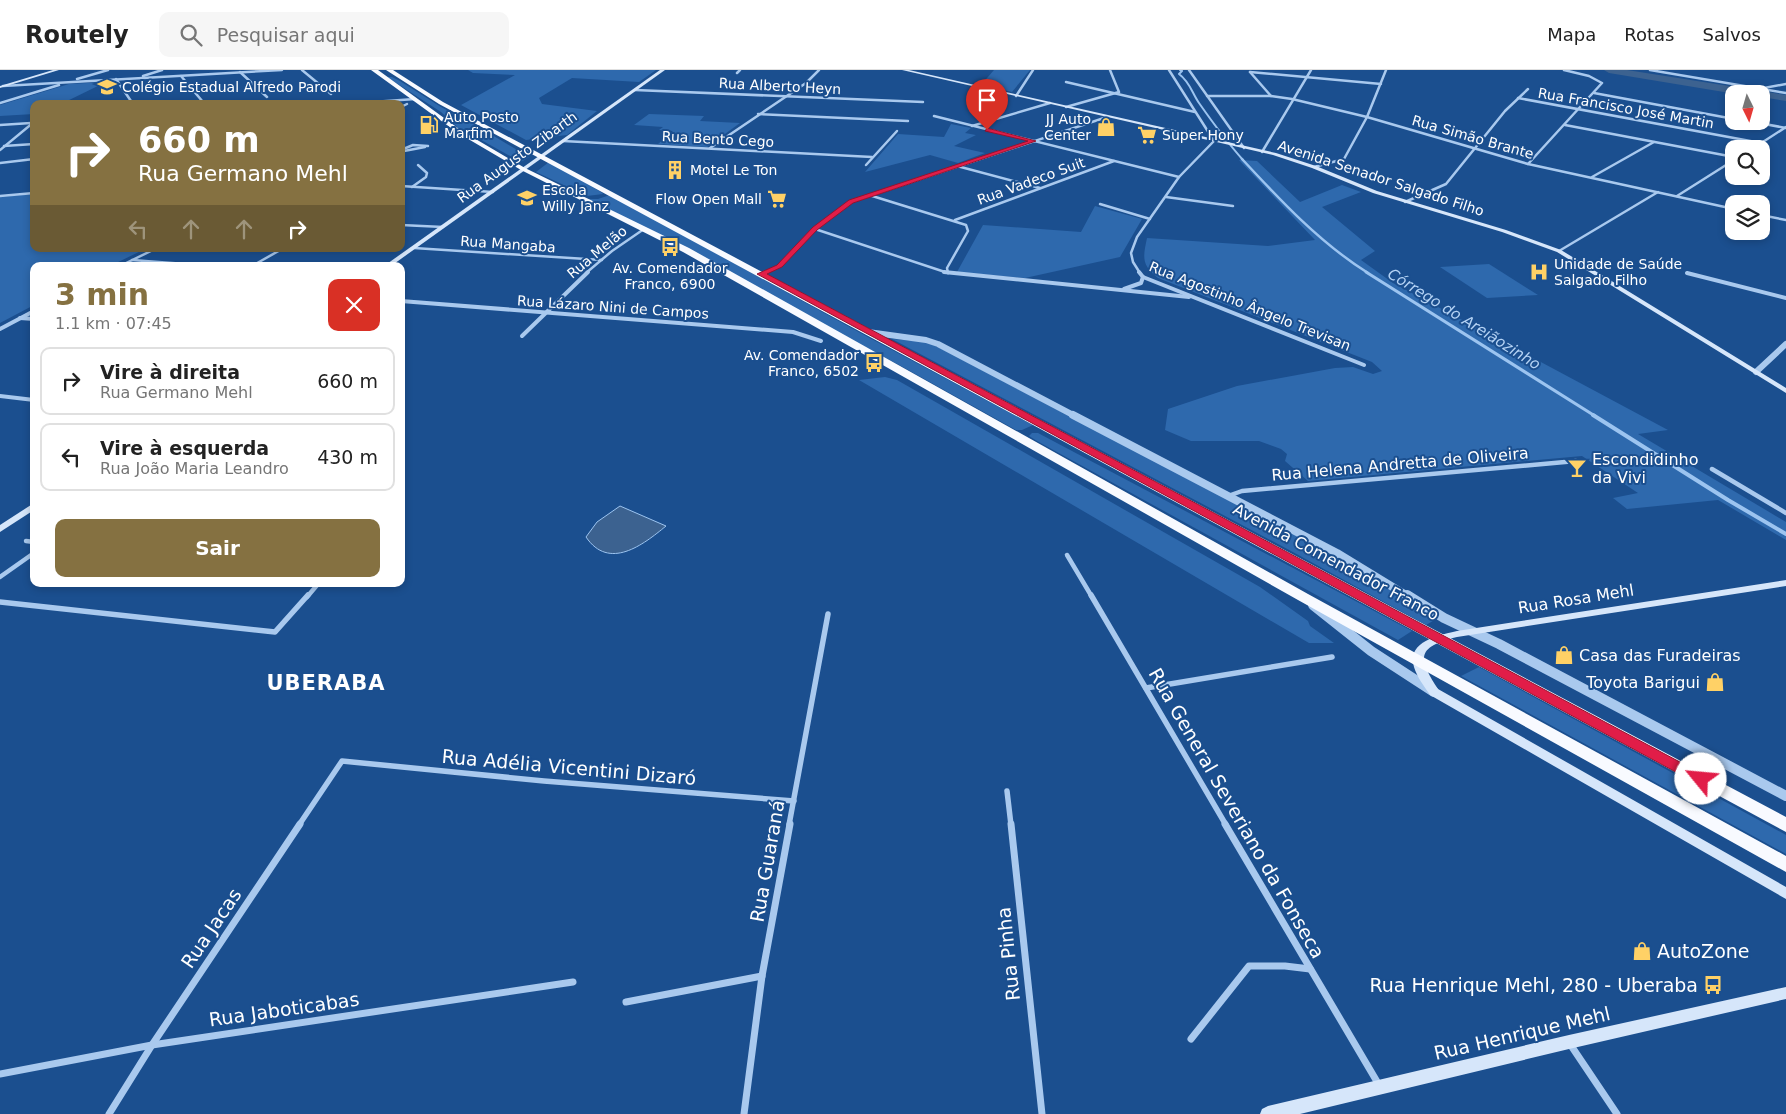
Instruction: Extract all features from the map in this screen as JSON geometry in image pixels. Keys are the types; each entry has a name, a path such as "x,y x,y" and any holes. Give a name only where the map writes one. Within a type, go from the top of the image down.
{"highway":[{"path":"374,70 468,137 523,169 686,250 1303,597 1786,865"},
{"name":"Avenida Comendador Franco","path":"390,70 425,94 495,132 1786,825"},
{"path":"468,137 479,132 495,132"},
{"path":"576,196 601,196 606,191"},
{"path":"1019,438 1020,433 1028,429 1041,427 1051,430"}],"main road":[{"path":"1,85 41,70"},
{"path":"1,85 57,70"},
{"name":"Rua Augusto Zibarth","path":"393,262 663,70"},
{"name":"Avenida Senador Salgado Filho","path":"904,70 1262,152 1314,166 1362,187 1405,202 1504,231 1559,252 1786,391"},
{"path":"0,529 30,509"},
{"name":"Rua Rosa Mehl","path":"1418,660 1419,653 1425,646 1439,639 1472,631 1786,583"},
{"path":"1418,660 1421,671 1434,692 1786,894"},
{"name":"Rua Henrique Mehl","path":"1268,1114 1569,1042 1786,993"}],"street":[{"path":"0,103 108,70"},
{"path":"135,78 162,70"},
{"path":"1,85 282,70"},
{"path":"302,70 331,94"},
{"path":"737,73 740,70"},
{"path":"710,148 806,83 819,70"},
{"path":"1016,96 1033,70"},
{"path":"1066,107 1119,92 1110,70"},
{"path":"1169,70 1214,141"},
{"path":"1189,70 1244,148"},
{"path":"1262,152 1311,70"},
{"path":"1314,166 1344,160 1367,117 1386,70"},
{"path":"1528,164 1602,83 1600,80 1589,76 1564,70"},
{"path":"1652,70 1737,85"},
{"path":"239,71 268,97"},
{"path":"1249,71 1381,84"},
{"path":"1249,71 1272,96"},
{"path":"181,76 201,100"},
{"path":"116,79 130,100"},
{"path":"1066,82 1195,112"},
{"path":"1770,87 1786,85"},
{"path":"1405,202 1446,184 1518,98 1528,89"},
{"name":"Rua Alberto Heyn","path":"635,90 923,102"},
{"path":"1770,91 1786,93"},
{"path":"1594,93 1725,117"},
{"name":"Rua Simão Brante","path":"1206,96 1272,96 1292,99 1367,117 1528,164 1725,207"},
{"name":"Rua Francisco José Martin","path":"1518,98 1745,140"},
{"path":"401,100 415,99"},
{"path":"972,126 1050,104"},
{"path":"758,114 908,121"},
{"path":"934,116 1180,177"},
{"path":"761,274 780,266 815,229 840,208 869,195 1107,117"},
{"path":"0,125 30,123"},
{"path":"1565,124 1725,157"},
{"path":"0,148 30,125"},
{"path":"1770,125 1786,128"},
{"path":"1766,140 1786,128"},
{"path":"866,165 897,131"},
{"name":"Rua Bento Cego","path":"563,141 872,157"},
{"name":"Rua Agostinho Ângelo Trevisan","path":"1214,141 1180,177 1137,237 1131,253 1133,262 1143,277 1364,365"},
{"path":"1591,178 1654,142"},
{"path":"5,146 30,144"},
{"path":"405,149 413,145 428,146 405,150"},
{"path":"0,163 30,159"},
{"name":"Rua Vadeco Suit","path":"955,220 1114,161"},
{"path":"412,187 426,178 427,173 418,165"},
{"path":"1677,196 1725,165"},
{"path":"956,166 1040,188"},
{"path":"405,186 493,192"},
{"path":"1559,252 1658,192"},
{"path":"0,196 30,193"},
{"path":"869,195 955,220 966,225 968,231 947,268 948,273"},
{"path":"1166,197 1233,206"},
{"path":"1100,204 1150,219"},
{"path":"1770,217 1786,220"},
{"path":"405,225 443,228"},
{"name":"Rua Melão","path":"522,336 602,260 633,235 644,229"},
{"path":"815,229 948,273 1197,298"},
{"name":"Rua Mangaba","path":"414,248 602,260"},
{"path":"128,262 149,252"},
{"path":"259,262 277,252"},
{"path":"132,260 159,262"},
{"path":"1687,273 1786,298"},
{"path":"1113,290 1130,288 1140,283 1143,277"},
{"name":"Rua Lázaro Nini de Campos","path":"405,301 793,332 821,341"},
{"path":"0,329 30,313"},
{"path":"20,318 30,319"},
{"name":"Avenida Comendador Franco","path":"868,332 926,340 938,344 1060,406 1337,553 1420,604 1786,796"},
{"path":"1756,372 1786,344"},
{"path":"0,396 30,400"},
{"path":"26,399 30,396"},
{"name":"Rua Helena Andretta de Oliveira","path":"1227,496 1242,491 1576,462"},
{"path":"1712,469 1786,513"},
{"path":"26,541 30,542"},
{"name":"Rua General Severiano da Fonseca","path":"1068,555 1380,1087"},
{"path":"0,577 30,556"},
{"path":"0,602 275,632 315,587"},
{"path":"1303,597 1330,621 1390,666 1434,692"},
{"name":"Rua Guaraná","path":"744,1114 762,976 828,614"},
{"path":"1146,688 1332,657"},
{"name":"Rua Adélia Vicentini Dizaró","path":"342,761 794,801"},
{"name":"Rua Jacas","path":"109,1114 152,1045 342,761"},
{"name":"Rua Pinha","path":"1007,792 1042,1114"},
{"path":"1191,1039 1249,966 1285,966 1310,969"},
{"path":"626,1002 762,976"},
{"name":"Rua Jaboticabas","path":"0,1074 152,1045 573,982"},
{"path":"1569,1042 1617,1114"}],"shaded area":[{"path":"468,70 656,70 639,82 572,78 539,98 542,104 597,111 567,135 526,140 461,105 515,75 473,73"},
{"path":"994,70 1030,70 1012,92 981,85"},
{"path":"387,77 400,81 441,107 486,131 474,133 468,137 441,112"},
{"path":"106,82 69,100 30,100 30,114 0,116 0,105 69,84"},
{"path":"649,114 704,116 700,121 740,123 707,147 658,144 673,131 659,130 663,127 634,125"},
{"path":"951,124 971,128 965,133 976,135 954,146 985,153 958,163 930,155 865,172 898,134 944,137"},
{"path":"481,134 492,135 529,157 521,162 474,136"},
{"path":"1239,160 1257,161 1300,202 1342,185 1361,192 1322,207 1375,251 1361,260 1393,283 1668,430 1638,434 1786,522 1786,540 1718,500 1627,509 1613,498 1638,493 1582,456 1308,481 1285,461 1287,454 1281,449 1259,441 1191,441 1165,430 1168,409 1237,386 1335,368 1353,367 1373,374 1382,371 1372,362 1158,278 1146,265 1144,256 1147,238 1268,246 1315,240"},
{"path":"549,162 603,194 587,196 536,172"},
{"path":"30,194 30,252 139,252 118,262 30,262 30,307 0,323 0,197"},
{"path":"610,195 866,336 1033,425 1022,430 1016,430 901,366 587,199 598,199"},
{"path":"1095,206 1142,219 1120,257 1025,278 957,272 983,225 1081,232"},
{"path":"1489,264 1538,295 1487,298 1440,267"},
{"path":"892,339 927,342 944,350 1312,544 1438,618 1426,625"},
{"path":"885,377 897,380 1260,587 1308,621 1310,626 1334,643 1309,643 859,380"},
{"path":"1032,433 1038,433 1412,631 1398,640 1037,441 1029,436"},
{"path":"620,506 666,526 637,547 615,553 605,552 595,547 586,537 597,522"},
{"path":"1479,667 1786,835 1786,854 1461,676"}],"waterway":[{"name":"Córrego do Areiãozinho","path":"1180,70 1182,71 1179,74 1188,84 1199,103 1243,160"},
{"path":"1609,70 1725,89"},
{"path":"1770,95 1786,98"},
{"name":"Córrego do Areiãozinho","path":"1242,159 1317,235 1368,273"},
{"name":"Córrego do Areiãozinho","path":"1366,272 1595,416"},
{"name":"Córrego do Areiãozinho","path":"1593,415 1786,534"}],"place":[{"name":"Colégio Estadual Alfredo Parodi","path":"107,87"},
{"name":"Auto Posto Marfim","path":"429,125"},
{"name":"JJ Auto Center","path":"1106,127"},
{"name":"Super Hony","path":"1147,135"},
{"name":"Motel Le Ton","path":"675,170"},
{"name":"Escola Willy Janz","path":"527,198"},
{"name":"Flow Open Mall","path":"777,199"},
{"name":"Av. Comendador Franco, 6900","path":"670,247"},
{"name":"Unidade de Saúde Salgado Filho","path":"1539,272"},
{"name":"Av. Comendador Franco, 6502","path":"874,363"},
{"name":"Escondidinho da Vivi","path":"1577,468"},
{"name":"Casa das Furadeiras","path":"1564,655"},
{"name":"Toyota Barigui","path":"1715,682"},
{"name":"AutoZone","path":"1642,951"},
{"name":"Rua Henrique Mehl, 280 - Uberaba","path":"1713,985"}],"district":[{"name":"UBERABA","path":"326,683"}],"route":[{"path":"987,130 1034,141 851,202 840,208 815,229 780,266 761,274 1701,779"}]}
